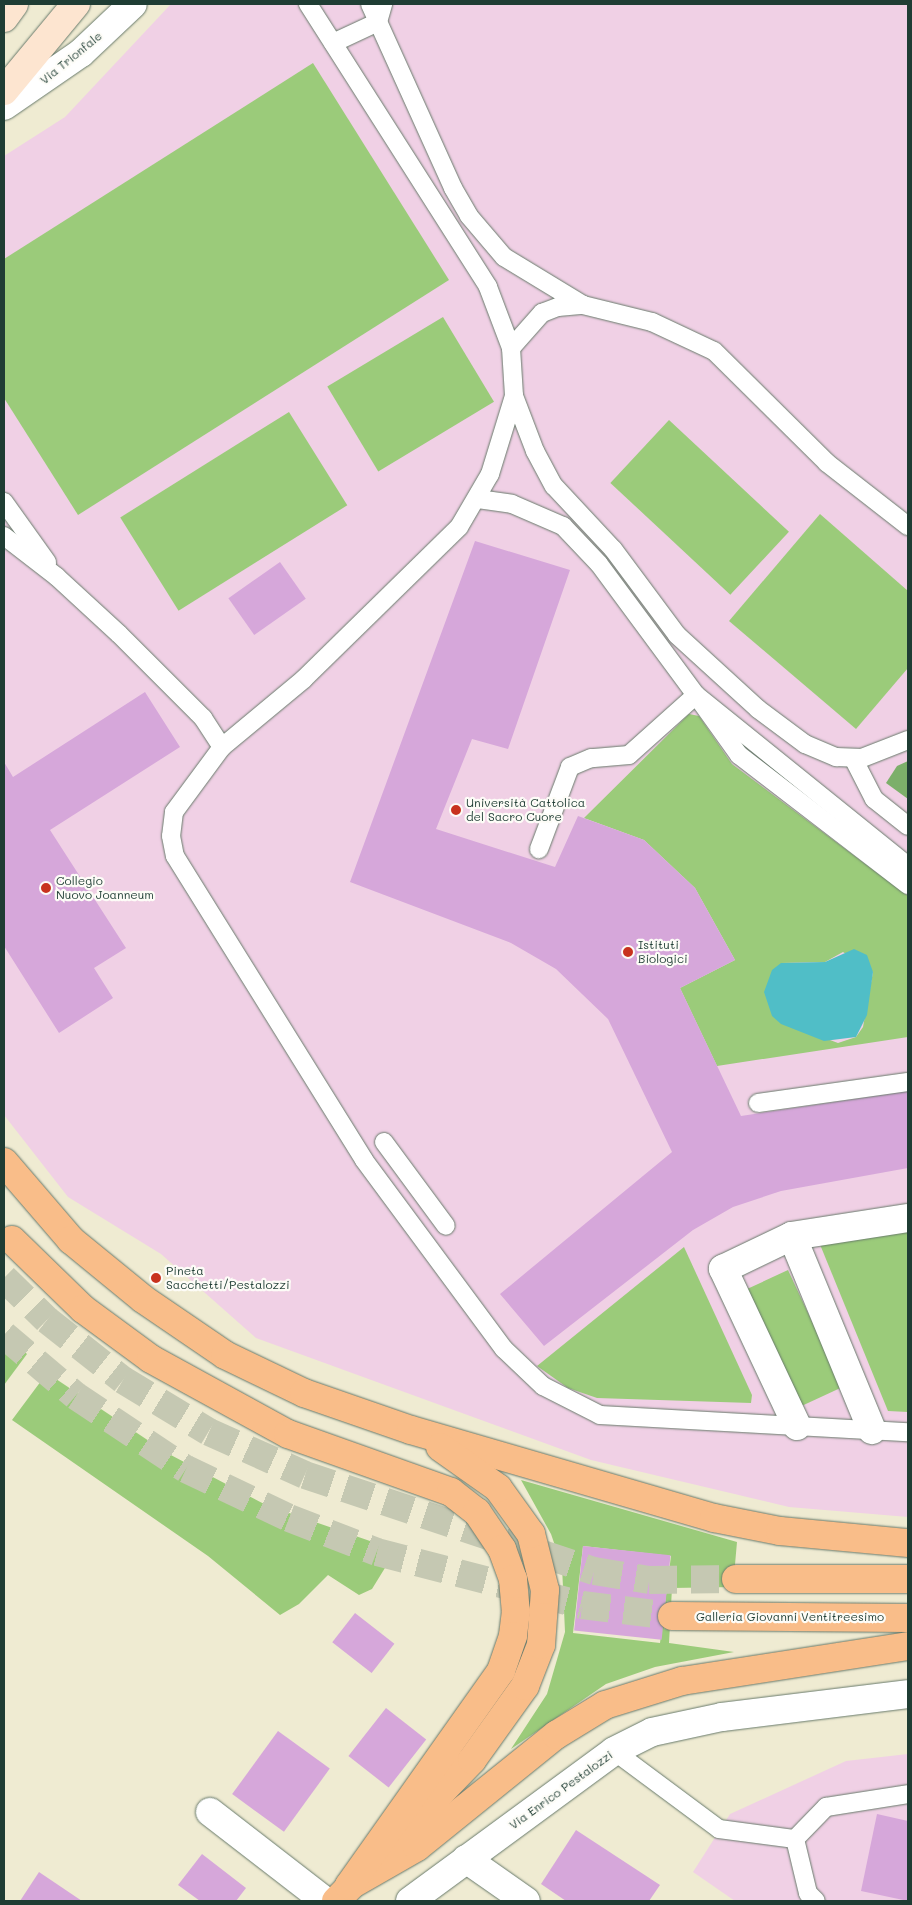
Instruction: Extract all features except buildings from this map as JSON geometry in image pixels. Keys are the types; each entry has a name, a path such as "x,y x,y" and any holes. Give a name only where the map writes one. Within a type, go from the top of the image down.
{"main road":[{"path":"4,18 14,4"},
{"name":"Via Trionfale","path":"4,91 76,4"},
{"path":"4,1162 48,1216 95,1261 212,1346 304,1393 411,1430 714,1518 780,1531 908,1543"},
{"path":"12,1240 83,1309 151,1359 288,1434 452,1492 477,1512 502,1549 514,1578 516,1611 513,1636 501,1671 343,1893"},
{"path":"343,1893 419,1818 492,1734 530,1676 544,1626 543,1572 523,1519 480,1472 411,1430"},
{"path":"736,1579 908,1579"},
{"name":"Galleria Giovanni Ventitreesimo","path":"672,1616 908,1618"},
{"path":"343,1893 417,1848 556,1735 605,1705 682,1681 908,1646"}],"street":[{"name":"Via Trionfale","path":"4,106 67,64 133,4"},
{"path":"797,1426 723,1269 792,1236 908,1218"},
{"path":"792,1236 872,1430"},
{"name":"Via Enrico Pestalozzi","path":"410,1901 614,1751 676,1724 908,1694"},
{"path":"210,1812 325,1901"},
{"path":"466,1859 526,1901"}],"lane":[{"path":"308,4 488,286 511,348 514,396 539,459 562,496 613,548 677,635 795,738 825,753 853,758 908,740"},
{"path":"370,4 469,216 512,264 583,305"},
{"path":"333,43 378,22 383,4"},
{"path":"511,348 542,313 558,306 583,305 652,322 714,351 826,463 908,526"},
{"path":"514,396 500,447 478,499 459,527 413,575 304,679 222,747 174,812 171,836 175,856 364,1160 504,1349 554,1394 600,1415 908,1432"},
{"path":"562,496 563,526"},
{"path":"478,499 519,506 563,526 599,564 739,755 908,885"},
{"path":"4,502 57,577"},
{"path":"4,536 57,577 203,718 222,747"},
{"path":"539,849 570,767 591,758 629,755 696,695"},
{"path":"696,695 908,866"},
{"path":"853,758 874,800 908,826"},
{"path":"758,1103 908,1082"},
{"path":"384,1142 446,1226"},
{"path":"614,1751 719,1829 795,1840"},
{"path":"795,1840 826,1808 908,1794"},
{"path":"795,1840 808,1893 816,1901"}],"shaded area":[{"name":"Università Cattolica del Sacro Cuore","path":"171,4 908,4 908,1517 789,1507 591,1460 256,1338 161,1254 68,1197 4,1115 4,156 65,117"},
{"path":"908,1754 908,1901 735,1901 693,1872 730,1814 846,1761"}],"green space":[{"path":"313,63 449,280 78,515 4,398 4,259"},
{"path":"443,317 494,402 378,471 327,387"},
{"path":"289,412 347,505 179,611 120,517"},
{"path":"669,420 789,532 730,595 610,483"},
{"path":"820,514 908,591 908,668 856,729 729,621"},
{"path":"689,714 699,716 732,764 908,896 908,1037 717,1066 680,988 735,960 695,888 644,840 584,818","holes":["843,952 873,972 863,1027 856,1037 838,1043 811,1033 781,963 825,962"]},
{"path":"908,761 908,799 886,783 897,766"},
{"path":"908,1230 908,1412 888,1411 819,1242"},
{"path":"684,1247 752,1395 751,1403 597,1398 568,1388 537,1366"},
{"path":"788,1270 843,1387 800,1407 745,1290"},
{"path":"4,1334 27,1354 4,1385"},
{"path":"47,1373 167,1453 266,1505 396,1550 372,1589 359,1595 328,1575 299,1604 280,1615 208,1556 12,1420"},
{"path":"521,1480 737,1542 733,1587 672,1588 669,1643 734,1652 655,1667 606,1684 511,1749 547,1694 565,1632 562,1566 551,1534","holes":["583,1546 671,1556 660,1643 573,1633"]}],"water":[{"path":"854,949 867,955 873,972 867,1015 856,1037 824,1041 781,1024 772,1016 764,992 772,970 781,963 825,962"}],"tunnel":[{"path":"4,1278 47,1320 123,1380 209,1432 305,1475 594,1571 649,1580 736,1579"},
{"path":"4,1335 76,1396 186,1469 289,1518 377,1552 582,1605 672,1616"}],"place":[{"name":"Università Cattolica del Sacro Cuore","path":"456,810"},
{"name":"Collegio Nuovo Joanneum","path":"46,888"},
{"name":"Istituti Biologici","path":"628,952"},
{"name":"Pineta Sacchetti/Pestalozzi","path":"156,1278"}]}
